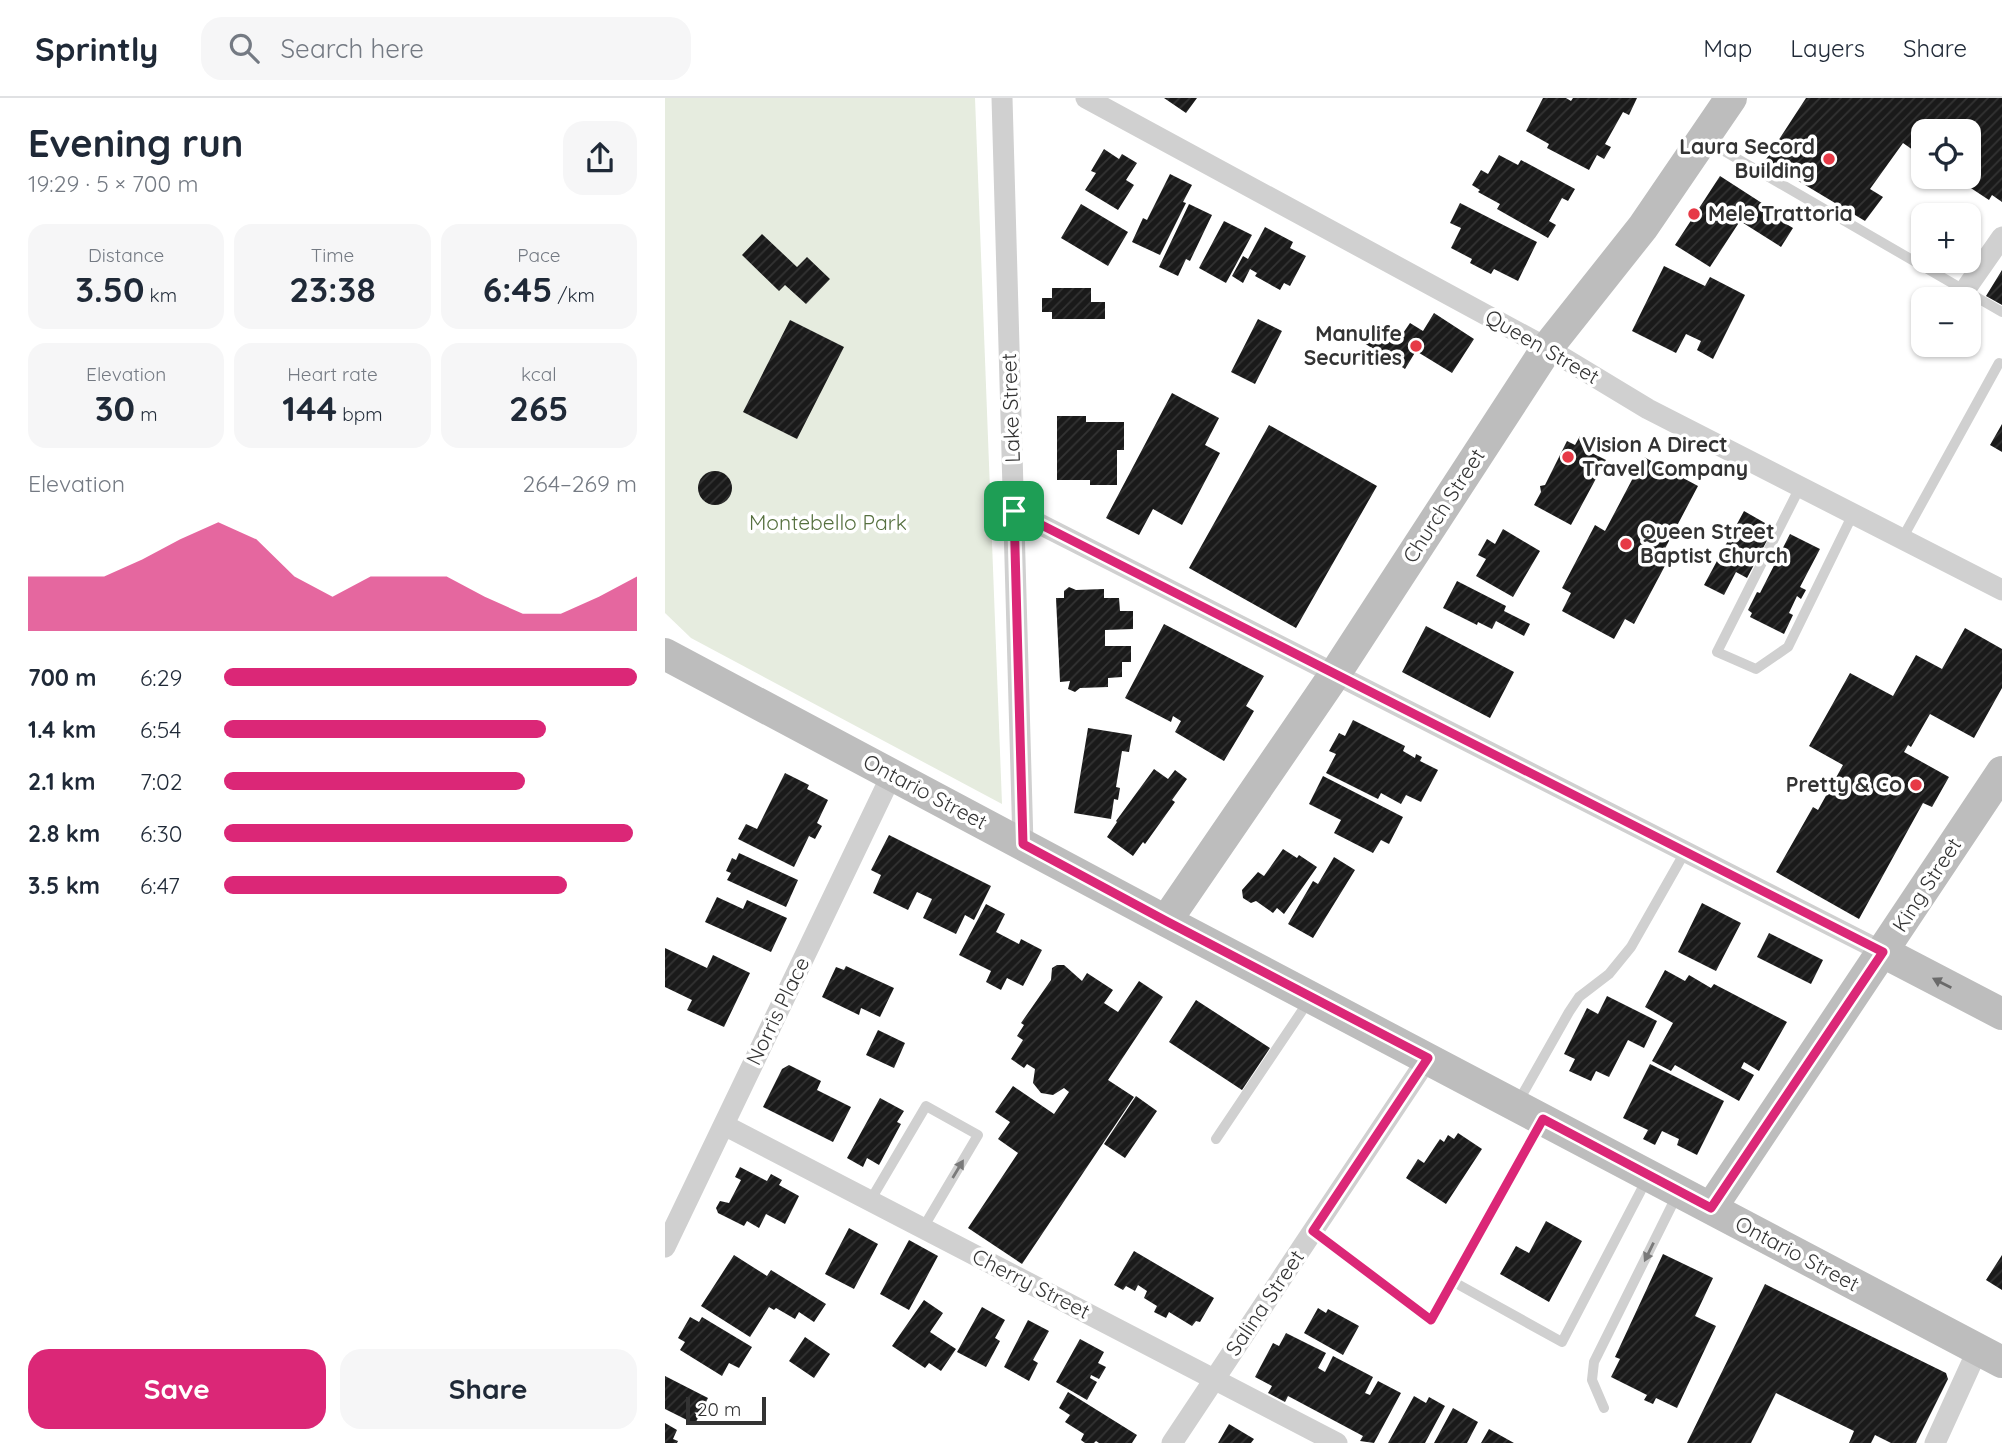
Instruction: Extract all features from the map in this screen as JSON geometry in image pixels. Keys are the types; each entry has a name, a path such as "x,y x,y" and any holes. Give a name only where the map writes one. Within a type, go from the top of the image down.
{"street":[{"name":"Lake Street","path":"1002,98 1023,844"},
{"name":"Queen Street","path":"1087,98 1547,348 1648,410 2002,590"},
{"name":"Church Street","path":"1166,921 1335,674 1547,348 1643,227 1731,98"},
{"path":"1967,287 2002,237"},
{"path":"1014,511 2002,1014"},
{"name":"Ontario Street","path":"665,654 1990,1355"},
{"name":"King Street","path":"1711,1208 2002,772"},
{"name":"Norris Place","path":"665,1247 892,774"},
{"name":"Salina Street","path":"1172,1443 1428,1058"},
{"name":"Cherry Street","path":"724,1125 1337,1443"},
{"path":"1935,1443 1990,1355"}],"lane":[{"path":"1703,139 1960,287"},
{"path":"1981,300 2002,312"},
{"path":"1902,539 1999,363"},
{"path":"1800,487 1717,652 1756,669 1788,647 1853,514"},
{"path":"1313,1231 1431,1320 1452,1281 1529,1112 1569,1012 1579,998 1609,974 1631,947 1685,852"},
{"path":"1216,1139 1311,997"},
{"path":"870,1201 926,1106 978,1135 923,1228"},
{"path":"1452,1281 1562,1342 1649,1175"},
{"path":"1604,1408 1592,1380 1594,1362 1679,1191"}],"green space":[{"name":"Montebello Park","path":"665,98 975,98 1002,804 691,638 665,613"}],"building":[{"path":"1164,98 1197,98 1186,113"},
{"path":"1543,98 1566,98 1571,101 1573,98 1637,98 1629,115 1623,112 1605,144 1611,147 1604,159 1597,155 1589,170 1547,148 1549,144 1526,131"},
{"name":"Laura Secord Building","path":"1806,98 2002,98 2002,202 1992,195 1989,200 1972,189 1981,189 1981,119 1911,119 1911,149 1903,143 1870,189 1883,197 1865,221 1765,161"},
{"path":"1104,149 1119,159 1122,154 1137,163 1126,180 1134,185 1118,210 1085,190 1096,173 1091,171"},
{"path":"1499,155 1518,165 1521,160 1575,189 1568,201 1562,198 1549,221 1556,225 1548,238 1497,209 1500,204 1478,192 1480,190 1472,185 1481,170 1488,174"},
{"path":"1170,174 1192,185 1160,255 1132,242 1143,218 1147,220"},
{"path":"1720,176 1768,207 1765,211 1793,228 1781,247 1740,221 1710,267 1675,245"},
{"path":"1460,203 1537,242 1518,281 1494,269 1491,274 1470,263 1472,259 1451,248 1461,228 1450,223"},
{"path":"1081,204 1128,232 1108,266 1061,238"},
{"path":"1189,204 1212,215 1190,261 1186,259 1178,276 1159,267"},
{"path":"1224,221 1252,235 1226,283 1199,268"},
{"path":"1265,227 1293,242 1290,248 1306,256 1290,286 1284,283 1280,290 1255,276 1257,273 1250,269 1243,283 1232,276 1243,256 1248,259"},
{"path":"762,234 797,267 807,257 830,279 806,304 785,285 779,291 742,255"},
{"path":"1664,266 1705,286 1710,277 1745,295 1713,359 1697,350 1701,341 1686,334 1676,353 1632,331"},
{"path":"2002,270 2002,305 1986,296"},
{"path":"1052,288 1091,288 1091,302 1105,302 1105,319 1052,319 1052,312 1042,312 1042,298 1052,298"},
{"path":"1434,313 1474,339 1452,373 1416,351 1405,369 1364,343 1372,330 1384,338 1388,333 1399,339 1410,323 1423,331"},
{"path":"1258,319 1282,331 1255,384 1231,372"},
{"path":"790,320 844,347 797,439 743,412"},
{"path":"1172,393 1219,418 1205,445 1220,453 1182,525 1153,509 1139,535 1106,518"},
{"path":"1057,416 1086,416 1086,422 1124,422 1124,450 1117,450 1117,485 1090,485 1090,480 1057,480"},
{"path":"2002,424 2002,452 1990,445"},
{"path":"1269,425 1377,486 1296,628 1189,568"},
{"path":"1580,436 1594,444 1590,452 1606,460 1571,525 1534,505 1541,492 1540,486 1545,485 1567,441 1575,445"},
{"name":"Queen Street Baptist Church","path":"1644,457 1698,486 1660,558 1667,562 1634,624 1625,619 1614,639 1562,611 1571,593 1562,588 1595,525 1605,531"},
{"path":"715,471 727,476 732,488 727,500 715,505 703,500 698,488 703,476"},
{"path":"1744,511 1765,523 1762,528 1771,533 1747,578 1736,572 1724,595 1704,585"},
{"path":"1503,529 1540,551 1513,597 1476,576 1486,559 1478,555 1487,539 1495,544"},
{"path":"1790,534 1820,549 1800,587 1806,590 1801,599 1797,596 1789,613 1793,615 1784,634 1750,617 1752,613 1748,610 1757,592 1760,593"},
{"path":"1457,581 1506,606 1504,611 1530,624 1524,636 1496,621 1492,629 1478,622 1477,625 1443,608"},
{"path":"1069,587 1076,590 1104,589 1104,598 1119,598 1120,611 1133,611 1133,629 1105,630 1105,646 1131,646 1131,662 1122,662 1122,677 1108,678 1108,687 1080,688 1075,692 1068,689 1070,681 1060,682 1056,598 1064,598 1064,591"},
{"path":"1164,624 1264,676 1246,706 1254,711 1224,761 1175,732 1181,721 1173,716 1171,722 1125,698"},
{"path":"1426,626 1514,672 1490,718 1402,672"},
{"path":"1965,628 2002,649 2002,688 1974,738 1930,714 1911,747 1908,745 1904,752 1949,777 1932,807 1923,803 1859,919 1776,872 1813,807 1818,810 1843,765 1809,746 1850,673 1893,696 1916,655 1942,669"},
{"path":"1353,720 1405,746 1403,751 1415,758 1416,754 1422,757 1420,761 1438,770 1421,802 1406,795 1401,804 1381,793 1378,799 1326,773 1336,754 1329,751 1339,733 1345,736"},
{"path":"1088,728 1132,735 1129,752 1122,751 1116,787 1120,788 1118,800 1114,799 1111,819 1074,813"},
{"path":"1154,769 1168,779 1175,770 1187,779 1172,800 1175,802 1145,844 1143,842 1133,856 1107,837"},
{"path":"785,773 809,785 807,789 828,800 817,823 822,826 815,839 809,836 794,867 738,839 746,824 757,829"},
{"path":"1323,776 1403,817 1389,844 1381,840 1373,853 1334,833 1341,820 1309,804"},
{"path":"889,835 991,886 974,920 965,915 956,934 923,918 932,899 917,892 908,910 873,893 881,875 871,870"},
{"path":"1283,849 1297,858 1299,855 1317,867 1284,914 1277,908 1273,913 1256,901 1251,903 1243,898 1242,890 1258,872 1264,876"},
{"path":"739,853 798,880 786,907 727,880 731,873 726,871 732,858 736,860"},
{"path":"1334,857 1355,870 1313,938 1288,924 1313,881 1318,884"},
{"path":"717,897 743,909 747,900 787,918 771,952 705,922"},
{"path":"1702,903 1741,923 1716,971 1678,952"},
{"path":"986,904 1005,914 996,932 1019,944 1021,939 1042,950 1023,986 1007,978 1001,990 986,982 991,971 959,955"},
{"path":"1769,933 1823,960 1811,984 1757,957"},
{"path":"665,948 707,968 713,955 750,973 724,1027 687,1010 692,1000 665,987"},
{"path":"1064,965 1082,981 1087,973 1113,990 1104,1003 1118,1012 1139,981 1163,997 1108,1080 1134,1097 1022,1264 968,1228 1018,1153 998,1139 1010,1122 995,1112 1013,1086 1054,1114 1069,1092 1064,1088 1053,1095 1041,1093 1033,1083 1035,1069 1027,1064 1024,1068 1011,1059 1023,1040 1017,1036 1024,1025 1021,1023 1051,980 1052,968"},
{"path":"846,966 894,988 880,1017 861,1008 859,1015 822,997 836,967 844,970"},
{"path":"1665,970 1685,981 1689,975 1711,988 1714,984 1787,1022 1759,1071 1744,1062 1741,1068 1754,1075 1739,1101 1675,1065 1671,1071 1652,1061 1673,1023 1645,1007"},
{"path":"1607,996 1657,1021 1644,1048 1628,1040 1609,1077 1596,1071 1591,1081 1569,1071 1575,1059 1564,1054 1587,1008 1598,1014"},
{"path":"1196,1000 1270,1048 1242,1090 1169,1042"},
{"path":"878,1030 905,1043 894,1068 866,1055"},
{"path":"1650,1064 1724,1101 1697,1155 1677,1145 1679,1139 1662,1131 1655,1145 1643,1139 1648,1130 1623,1118"},
{"path":"789,1065 821,1081 817,1090 851,1107 833,1142 763,1107 782,1069"},
{"path":"1136,1096 1157,1111 1125,1158 1104,1144"},
{"path":"880,1098 904,1111 897,1122 901,1124 879,1165 867,1158 863,1167 847,1158"},
{"path":"1458,1133 1482,1149 1446,1204 1406,1178 1418,1159 1424,1163 1440,1139 1444,1142 1448,1135 1454,1139"},
{"path":"740,1167 767,1181 771,1174 782,1180 779,1185 799,1196 785,1224 766,1214 759,1228 747,1221 744,1226 718,1213 716,1208 720,1201 729,1203 741,1180 735,1177"},
{"path":"1546,1221 1582,1241 1549,1302 1500,1274 1516,1246 1529,1253"},
{"path":"849,1228 878,1244 854,1289 825,1274"},
{"path":"909,1240 938,1256 909,1310 880,1294"},
{"path":"1134,1251 1214,1298 1200,1322 1196,1321 1192,1326 1169,1312 1166,1318 1154,1312 1157,1306 1144,1298 1147,1291 1138,1285 1135,1291 1126,1286 1123,1290 1114,1285"},
{"path":"1663,1254 1713,1278 1695,1316 1716,1326 1677,1408 1656,1398 1653,1404 1644,1400 1647,1395 1611,1377 1620,1359 1615,1357"},
{"path":"734,1255 767,1276 771,1270 826,1304 814,1322 799,1312 795,1319 769,1307 750,1337 701,1306"},
{"path":"2002,1255 2002,1290 1986,1280"},
{"path":"1765,1284 1946,1373 1948,1379 1916,1443 1891,1443 1875,1435 1871,1443 1849,1443 1854,1431 1776,1393 1751,1443 1687,1443"},
{"path":"924,1300 943,1313 930,1332 956,1349 941,1371 929,1363 925,1368 892,1346"},
{"path":"982,1307 1005,1320 995,1338 1000,1341 986,1367 957,1352"},
{"path":"1318,1308 1326,1313 1328,1309 1359,1326 1343,1355 1304,1333"},
{"path":"690,1317 699,1322 702,1317 752,1347 739,1368 729,1363 722,1376 680,1350 685,1342 678,1338"},
{"path":"1028,1320 1049,1331 1033,1360 1038,1363 1029,1381 1004,1367"},
{"path":"1286,1333 1326,1353 1318,1368 1325,1372 1333,1356 1373,1377 1365,1393 1370,1395 1378,1381 1401,1393 1374,1443 1360,1441 1363,1436 1288,1396 1285,1402 1268,1393 1272,1386 1255,1377 1273,1343 1279,1346"},
{"path":"805,1337 830,1354 814,1378 789,1361"},
{"path":"1080,1339 1104,1352 1098,1363 1106,1367 1099,1379 1091,1375 1090,1378 1097,1382 1087,1400 1056,1382"},
{"path":"665,1376 708,1398 695,1424 665,1409"},
{"path":"1068,1392 1137,1435 1132,1443 1085,1443 1081,1440 1084,1434 1065,1422 1070,1415 1059,1408"},
{"path":"1414,1396 1426,1403 1429,1397 1445,1406 1425,1443 1388,1443"},
{"path":"1453,1408 1478,1422 1467,1443 1434,1443"},
{"path":"665,1423 677,1430 673,1439 678,1441 677,1443 665,1443"},
{"path":"1229,1424 1254,1439 1251,1443 1218,1443"},
{"path":"1489,1429 1514,1443 1481,1443"}],"place":[{"name":"Laura Secord Building","path":"1829,159"},
{"name":"Mele Trattoria","path":"1694,214"},
{"name":"Manulife Securities","path":"1416,346"},
{"name":"Vision A Direct Travel Company","path":"1568,457"},
{"name":"Queen Street Baptist Church","path":"1626,544"},
{"name":"Pretty & Co","path":"1916,785"}],"route":[{"path":"1014,511 1883,952 1711,1208 1543,1119 1431,1320 1313,1231 1428,1058 1023,844 1014,511"}]}
